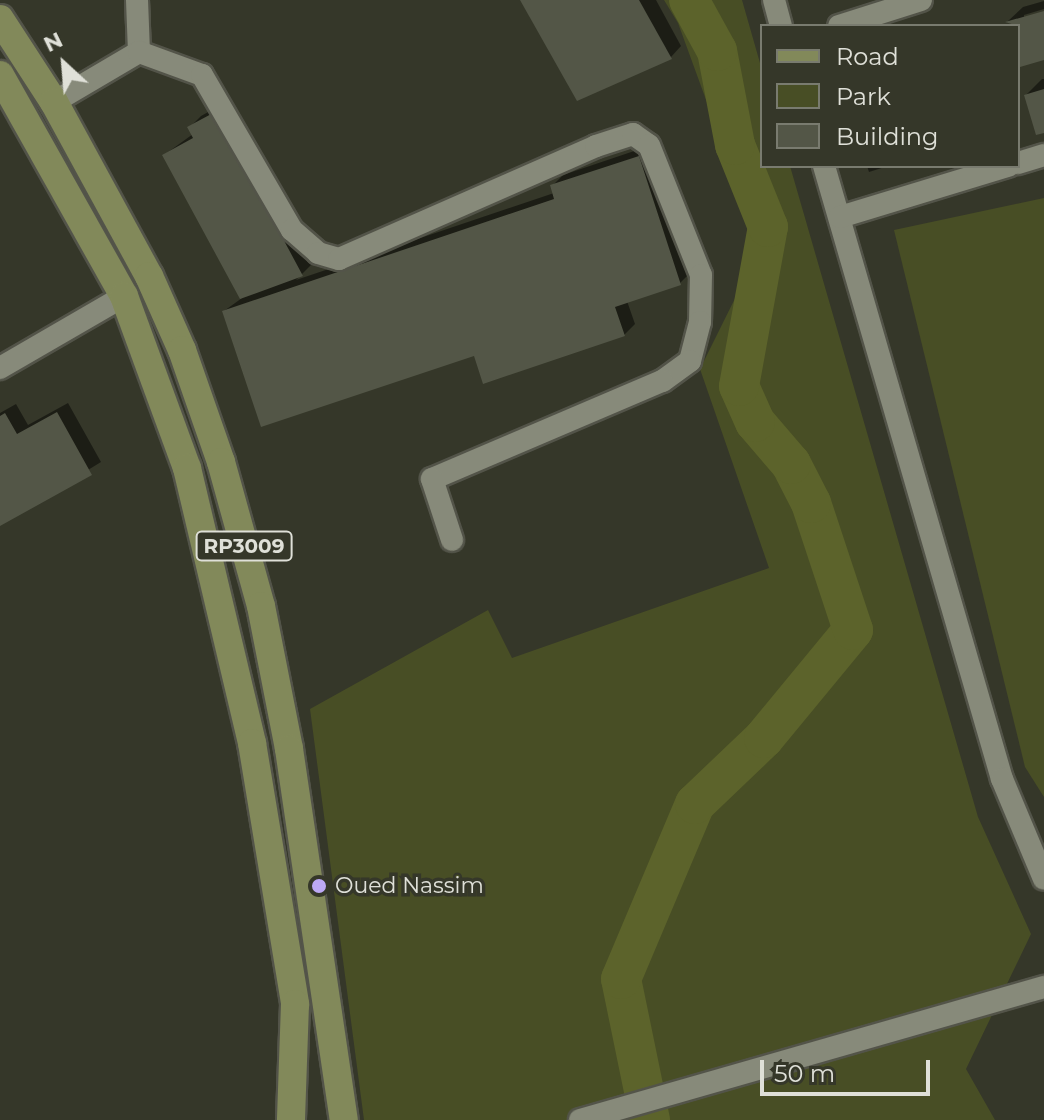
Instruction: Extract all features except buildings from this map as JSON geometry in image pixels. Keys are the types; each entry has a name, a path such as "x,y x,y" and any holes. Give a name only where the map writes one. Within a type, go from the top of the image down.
{"main road":[{"name":"RP3009","path":"0,19 54,102 149,276 182,350 221,462 261,606 289,749 344,1120"},
{"name":"RP3009","path":"0,75 124,296 187,468 252,743 295,1004 291,1120"}],"street":[{"path":"137,0 139,52"},
{"path":"774,0 780,24"},
{"path":"845,24 921,0"},
{"path":"54,102 139,52"},
{"path":"139,52 202,75 292,230 318,253 339,259 596,146 633,134 649,145 701,275 700,322 690,361 662,381 432,479 452,540"},
{"path":"1020,162 1044,155"},
{"path":"825,168 1002,779 1044,879"},
{"path":"840,217 1001,168"},
{"path":"0,368 124,296"},
{"path":"580,1120 705,1081 1044,987"}],"green space":[{"path":"664,0 742,0 760,63 760,168 791,168 978,817 1031,934 966,1069 995,1120 364,1120 310,709 488,610 512,658 769,568 700,369 760,248 678,23"},
{"path":"1044,198 1044,797 1025,767 894,230"}],"waterway":[{"path":"650,1120 621,979 695,804 764,738 853,630 811,503 791,464 755,422 739,386 768,227 735,145 717,51 689,0"}],"place":[{"name":"Oued Nassim","path":"319,886"}]}
